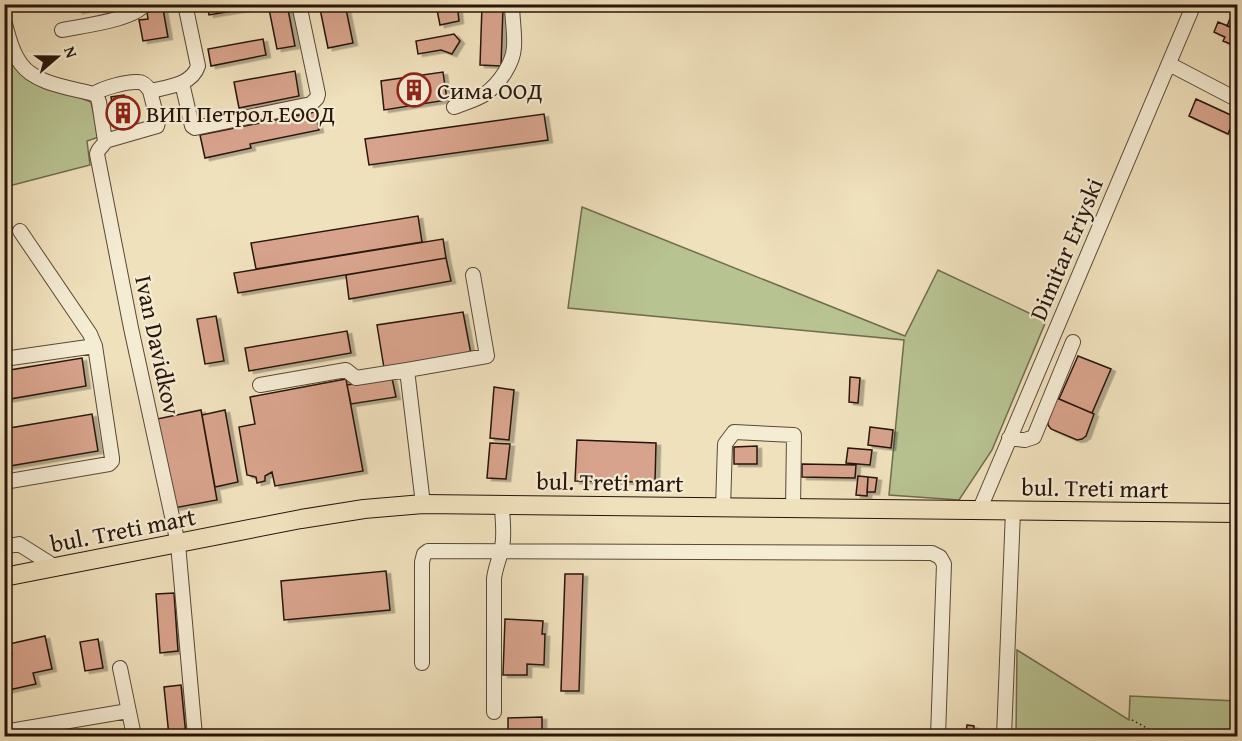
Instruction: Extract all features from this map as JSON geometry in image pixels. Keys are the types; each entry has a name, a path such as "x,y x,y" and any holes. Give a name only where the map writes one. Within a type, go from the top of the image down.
{"main road":[{"name":"bul. Treti mart","path":"4,577 301,519 364,509 423,504 1232,514"}],"street":[{"path":"62,30 129,16 142,9 145,4"},
{"path":"150,91 182,83 195,73 198,66 185,4"},
{"path":"182,83 192,126 195,128 314,102 318,94 299,4"},
{"path":"454,107 488,92 508,66 514,47 512,4"},
{"name":"Dimitar Eriyski","path":"979,511 1194,4"},
{"path":"4,20 12,48 21,65 35,76 54,84 94,93 106,87 139,81 147,86 158,122 157,126 105,141"},
{"path":"1169,64 1238,100"},
{"name":"Ivan Davidkov","path":"94,93 99,102 105,141 97,154 131,328 178,544 195,736"},
{"path":"4,482 111,463 112,458 93,338 20,231"},
{"path":"260,385 346,370 356,378 488,356 473,275"},
{"path":"1010,438 1025,440 1034,437 1073,342"},
{"path":"4,359 95,346"},
{"path":"407,370 423,504"},
{"path":"723,508 725,444 734,432 794,435 793,509"},
{"path":"494,712 494,579 503,542 502,504"},
{"path":"1004,736 1013,511"},
{"path":"4,547 19,544 57,568"},
{"path":"422,663 422,562 424,554 428,551 932,553 940,557 944,564 938,736"},
{"path":"120,668 134,736"},
{"path":"4,732 128,711"}],"path":[{"path":"1132,720 1162,736"}],"green space":[{"path":"4,35 25,76 91,102 99,137 87,141 90,165 5,187"},
{"path":"582,207 905,336 938,270 1046,321 992,450 959,500 889,495 904,340 568,308"},
{"path":"1017,650 1129,720 1130,696 1237,701 1237,736 1016,736"}],"building":[{"path":"77,4 112,4 78,11"},
{"path":"207,4 249,4 250,8 209,15"},
{"path":"268,4 287,4 295,46 277,49"},
{"path":"319,4 345,4 353,43 328,48"},
{"path":"457,4 459,21 440,25 436,5"},
{"path":"1238,4 1238,30 1227,26"},
{"path":"482,6 503,7 501,66 480,65"},
{"path":"163,9 168,37 143,41 139,20 148,19 147,12"},
{"path":"1218,22 1238,30 1233,45 1223,41 1225,37 1214,32"},
{"path":"454,34 460,41 452,54 441,50 418,54 416,41"},
{"path":"263,39 266,55 211,66 208,49"},
{"path":"295,71 299,96 239,108 234,82"},
{"name":"Сима ООД","path":"443,72 447,100 384,110 381,81"},
{"name":"ВИП Петрол ЕООД","path":"124,95 125,102 131,101 135,125 116,128 111,97"},
{"path":"1196,99 1235,117 1228,134 1189,116"},
{"path":"315,112 319,130 250,144 251,148 205,158 200,135"},
{"path":"544,114 548,140 369,165 365,139"},
{"path":"418,216 422,242 256,269 251,243"},
{"path":"443,239 446,258 238,293 234,273"},
{"path":"446,258 451,281 349,299 346,275"},
{"path":"463,312 471,354 384,368 377,325"},
{"path":"216,316 224,361 205,364 197,319"},
{"path":"347,331 351,353 249,371 245,348"},
{"path":"1078,356 1111,369 1092,413 1059,399"},
{"path":"82,358 86,386 4,400 4,371"},
{"path":"850,377 860,378 858,403 849,402"},
{"path":"392,378 396,397 351,404 347,385"},
{"path":"346,379 363,471 275,486 272,472 265,476 265,481 257,483 256,477 247,475 239,427 255,424 250,397"},
{"path":"494,387 514,390 509,440 490,438"},
{"path":"1057,398 1094,414 1086,436 1082,439 1077,440 1051,429 1048,425"},
{"path":"201,410 217,500 174,508 157,419"},
{"path":"225,410 238,482 215,487 202,415"},
{"path":"92,414 98,451 4,467 4,429"},
{"path":"870,427 893,430 891,448 868,445"},
{"path":"577,440 656,443 655,482 575,481"},
{"path":"490,443 510,444 506,479 487,478"},
{"path":"757,446 757,464 734,464 734,447"},
{"path":"848,448 872,450 870,465 846,463"},
{"path":"802,464 856,465 855,478 802,477"},
{"path":"858,476 868,477 867,496 856,495"},
{"path":"868,477 877,478 875,492 867,492"},
{"path":"386,571 390,610 284,620 281,581"},
{"path":"565,574 583,574 579,691 561,691"},
{"path":"174,593 178,651 160,653 156,594"},
{"path":"505,619 543,621 544,665 527,664 527,675 503,675"},
{"path":"45,636 52,669 33,673 36,684 4,691 4,655 12,654 9,644"},
{"path":"98,639 103,668 85,671 80,642"},
{"path":"181,685 186,736 169,736 164,687"},
{"path":"542,717 542,736 508,736 508,718"},
{"path":"967,725 974,726 973,736 944,736 944,731 966,732"}],"place":[{"name":"Сима ООД","path":"414,90"},
{"name":"ВИП Петрол ЕООД","path":"123,113"}]}
